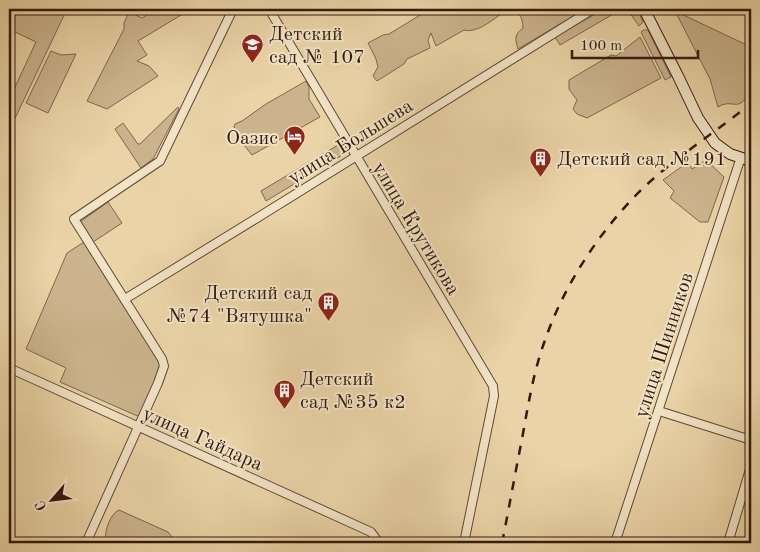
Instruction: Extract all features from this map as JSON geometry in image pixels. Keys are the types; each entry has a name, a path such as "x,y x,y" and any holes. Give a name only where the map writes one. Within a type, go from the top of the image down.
{"main road":[{"path":"644,9 698,118 718,146 730,154 751,161"}],"street":[{"path":"86,543 158,383 164,362 74,219 160,162 233,9"},
{"name":"улица Крутикова","path":"269,9 493,386 494,396 464,543"},
{"name":"улица Большева","path":"124,299 592,9"},
{"name":"улица Шинников","path":"615,543 741,157"},
{"name":"улица Гайдара","path":"9,368 371,532 379,543"},
{"path":"659,411 751,440"},
{"path":"728,543 751,466"}],"shaded area":[{"path":"12,9 67,9 9,131 9,100 36,42 9,29 9,16"},
{"path":"157,9 191,9 138,41 147,55 137,61 149,66 158,76 107,109 87,101 124,29 124,23 129,12 142,18"},
{"path":"430,9 509,9 487,24 470,31 464,30 436,46 431,33 428,40 430,48 407,59 404,64 377,81 373,76 378,67 368,43 389,34"},
{"path":"511,9 585,9 518,49 516,37 523,28 522,22 519,14"},
{"path":"604,9 622,9 560,45 555,37"},
{"path":"627,9 635,9 641,17 643,22 639,26"},
{"path":"675,11 751,47 751,85 746,98 741,103 725,104 718,107 710,79"},
{"path":"648,30 671,77 665,80 641,32"},
{"path":"640,37 661,78 587,118 577,114 573,109 577,100 569,89 569,80 611,55 616,56"},
{"path":"51,51 61,55 76,54 48,113 26,103"},
{"path":"306,81 309,87 309,99 320,117 252,155 240,140 234,127 235,124"},
{"path":"178,107 179,109 153,159 141,168 115,129 123,123 138,144 140,144"},
{"path":"338,145 344,154 266,201 261,191"},
{"path":"706,160 724,177 708,222 700,222 670,198 674,191 663,180 688,162 692,169"},
{"path":"108,202 122,223 90,244 162,359 142,418 60,382 66,368 26,349 67,253 87,240 77,224"},
{"path":"119,510 168,532 172,537 170,543 114,543 106,539 109,523 113,515"}],"railway":[{"path":"502,543 537,366 552,322 571,282 595,244 638,193 665,169 751,103"}],"place":[{"name":"Детский сад № 107","path":"253,63"},
{"name":"Оазис","path":"294,156"},
{"name":"Детский сад №191","path":"541,177"},
{"name":"Детский сад №74 \"Вятушка\"","path":"328,322"},
{"name":"Детский сад №35 к2","path":"284,409"}]}
